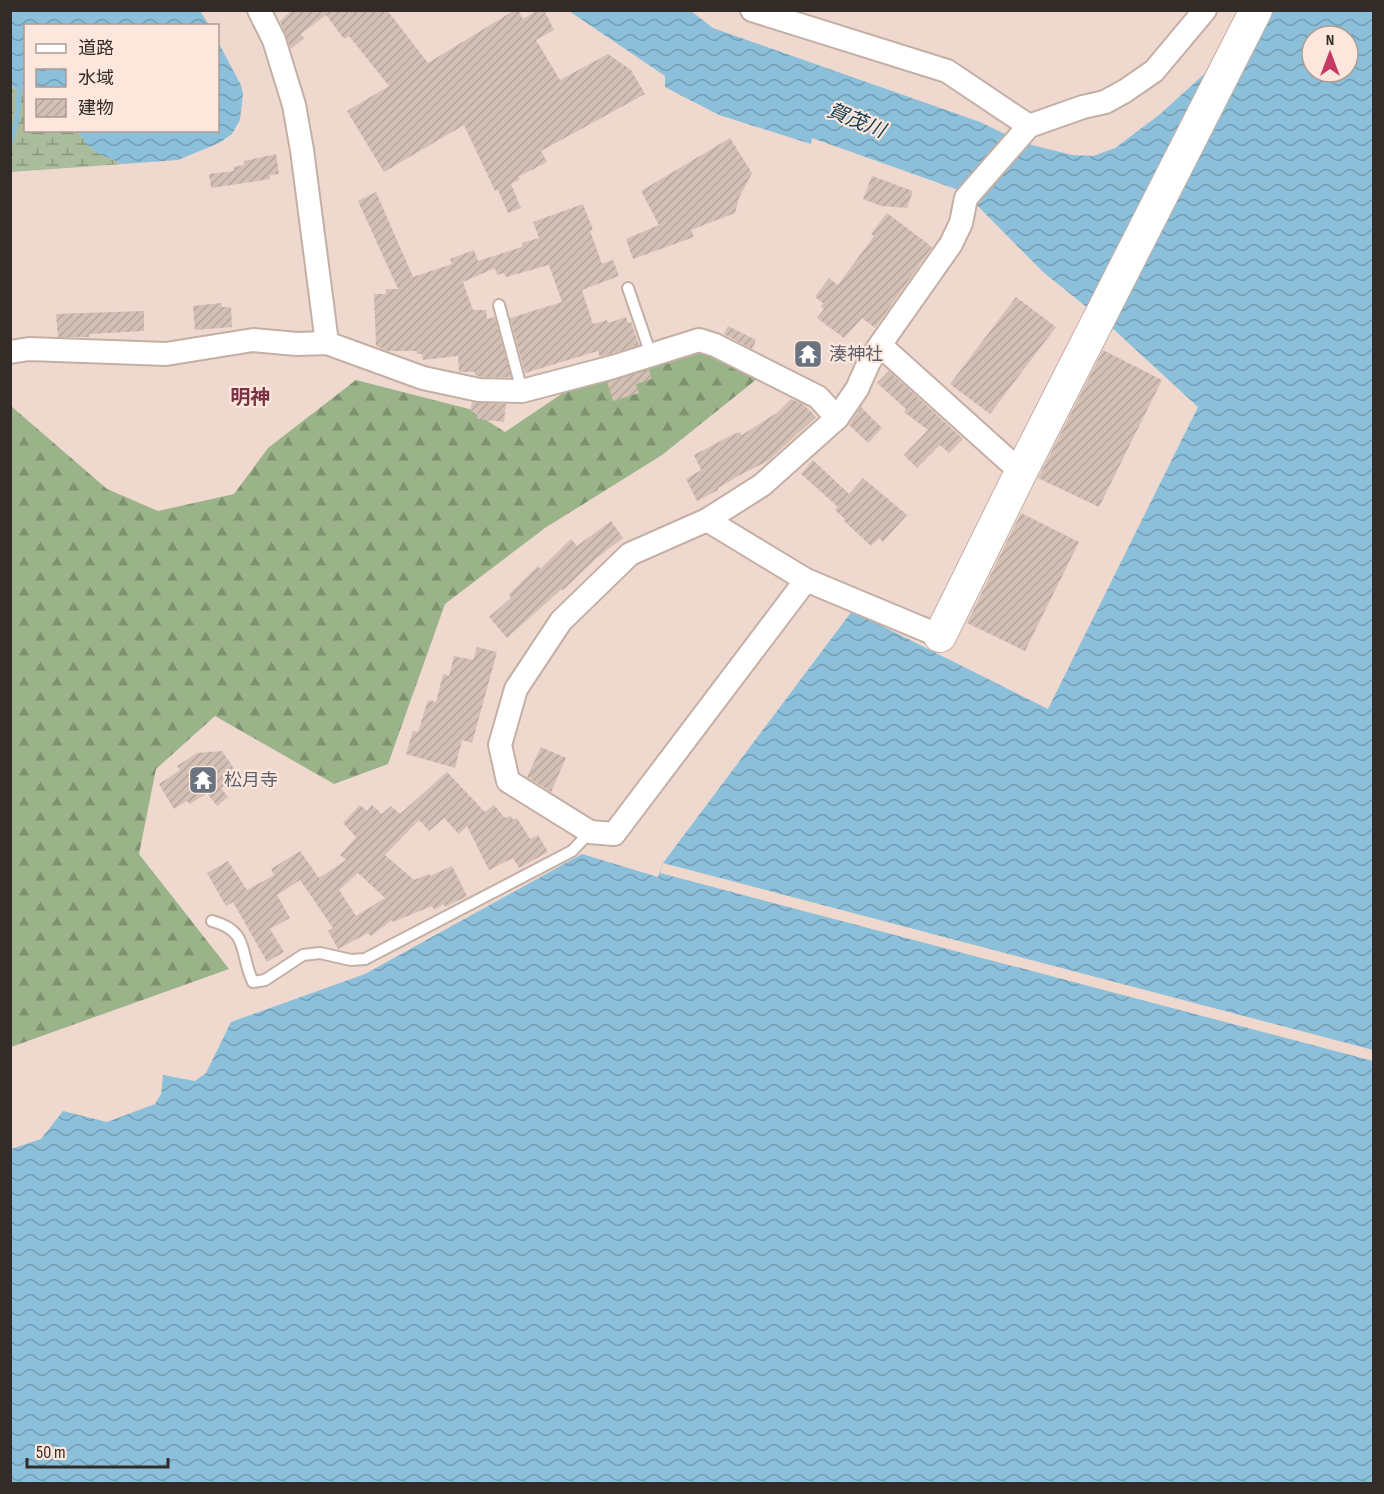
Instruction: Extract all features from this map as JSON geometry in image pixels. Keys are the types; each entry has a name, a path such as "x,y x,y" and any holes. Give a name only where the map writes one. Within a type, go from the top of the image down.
{"street":[{"path":"259,10 274,40 294,105 327,343"},
{"path":"752,10 947,71 1023,133"},
{"path":"806,580 614,834 590,832 508,781 500,745 516,689 561,621 630,554 707,520 762,485 837,418 857,389 869,362 880,345 951,244 961,223 966,198 1023,133 1083,107 1105,102 1154,72 1206,10"},
{"path":"707,520 806,580 940,636 1254,13"},
{"path":"10,352 29,349 166,354 253,340 297,344 327,343 423,378 479,390 522,391 613,367 699,340 818,397 837,418"},
{"path":"880,345 1021,472"}],"lane":[{"path":"628,288 651,355"},
{"path":"499,305 522,391"},
{"path":"212,921 226,925 240,937 247,969 253,982 265,980 303,955 320,953 351,960 365,958 572,851 590,832"}],"green space":[{"path":"10,87 24,91 24,132 79,132 87,144 97,152 123,164 11,172"},
{"path":"696,345 768,370 662,455 545,528 445,604 388,764 334,784 215,716 156,769 139,854 229,969 11,1047 11,406 107,489 158,511 234,494 268,448 356,380 469,409 505,432 572,387"}],"water":[{"path":"10,11 200,11 208,24 24,24 24,91 11,87"},
{"name":"賀茂川","path":"569,11 691,11 713,28 980,122 1024,143 1072,155 1093,156 1115,148 1159,115 1274,11 1373,11 1373,1483 11,1484 11,1149 41,1139 63,1111 107,1122 155,1104 161,1094 163,1075 195,1081 206,1073 231,1022 365,974 582,854 658,877 663,863 852,611 1048,709 1198,407 1110,326 1043,272 964,192 812,138 811,144 719,115 665,87 665,76"},
{"path":"219,44 241,85 243,94 240,120 232,134 219,143 178,160 123,164 99,154 86,144 79,132 219,132"}],"pier":[{"path":"663,863 1373,1050 1373,1061 660,873"}],"building":[{"path":"292,10 387,10 428,63 515,10 518,10 523,19 538,10 544,10 554,30 536,40 560,80 608,54 631,70 645,94 541,151 547,162 518,177 520,179 511,184 521,208 508,213 464,125 384,172 347,111 389,86 349,36 344,39 326,15 301,34 304,38 291,49 280,21"},
{"path":"730,138 752,173 739,198 735,213 691,230 694,237 633,259 626,239 659,225 641,191"},
{"path":"276,154 279,174 270,175 270,179 211,188 209,174 234,171 233,167 244,165 244,161"},
{"path":"872,176 913,191 907,208 881,206 863,199"},
{"path":"376,192 413,277 452,264 450,259 474,250 478,261 522,247 522,243 539,238 533,222 583,204 602,264 613,260 619,276 582,290 593,324 607,320 608,323 626,317 628,323 631,322 639,345 600,357 598,351 525,373 510,318 562,302 549,265 506,277 504,273 497,275 495,268 463,282 473,310 486,310 487,319 495,317 511,377 481,377 475,375 475,372 459,372 458,356 423,360 422,354 417,354 416,351 388,351 376,346 374,294 386,294 386,289 398,289 358,201"},
{"path":"887,213 932,247 875,328 862,318 844,338 817,318 824,309 821,307 823,303 815,297 829,278 838,285 874,236 871,234"},
{"path":"1016,297 1056,327 990,414 950,384"},
{"path":"221,303 222,307 231,307 232,327 195,330 193,306"},
{"path":"144,311 144,331 89,334 90,337 58,337 56,314"},
{"path":"728,326 756,340 752,349 724,334"},
{"path":"1103,350 1162,380 1099,507 1038,478"},
{"path":"649,370 652,379 636,384 639,393 613,401 607,382"},
{"path":"889,371 963,439 949,453 940,445 917,468 904,455 928,430 904,412 906,409 877,383"},
{"path":"791,399 803,404 816,417 768,461 697,501 686,479 701,470 694,455 730,436 740,432 742,435 778,412"},
{"path":"472,402 506,404 504,422 477,419 477,412 470,412"},
{"path":"861,407 882,428 868,443 849,425"},
{"path":"813,460 849,494 863,478 907,515 883,542 879,538 871,546 844,521 845,519 835,510 838,507 801,474"},
{"path":"1021,513 1079,542 1025,651 967,623"},
{"path":"611,521 623,538 598,557 507,638 489,617 511,598 509,594 538,566 540,569 571,539 577,546"},
{"path":"477,647 497,652 472,743 462,740 455,768 406,754 413,731 418,732 428,700 436,702 443,674 449,676 454,656 473,660"},
{"path":"541,747 566,758 551,792 527,777"},
{"path":"222,751 239,776 221,788 228,797 217,806 207,793 190,804 187,801 174,809 159,784 180,770 177,766 197,753"},
{"path":"447,772 485,812 494,805 505,818 511,816 513,820 517,818 530,839 538,835 548,852 519,868 513,858 489,870 467,826 459,834 444,818 429,831 419,820 385,855 414,880 452,866 467,896 445,907 444,904 434,910 432,906 393,922 392,920 371,936 368,933 338,949 328,931 333,928 300,880 277,895 290,918 270,929 284,952 267,962 233,902 226,906 207,873 228,861 247,890 274,875 271,869 300,851 319,878 346,860 340,855 356,837 343,823 360,805 367,811 372,805 382,814 391,806 400,814","holes":["358,873 385,898 356,916 339,890"]}],"waterway":[{"path":"10,145 17,119 20,84"}],"place":[{"name":"湊神社","path":"808,354"},
{"name":"松月寺","path":"203,780"}],"district":[{"name":"明神","path":"250,398"}]}
